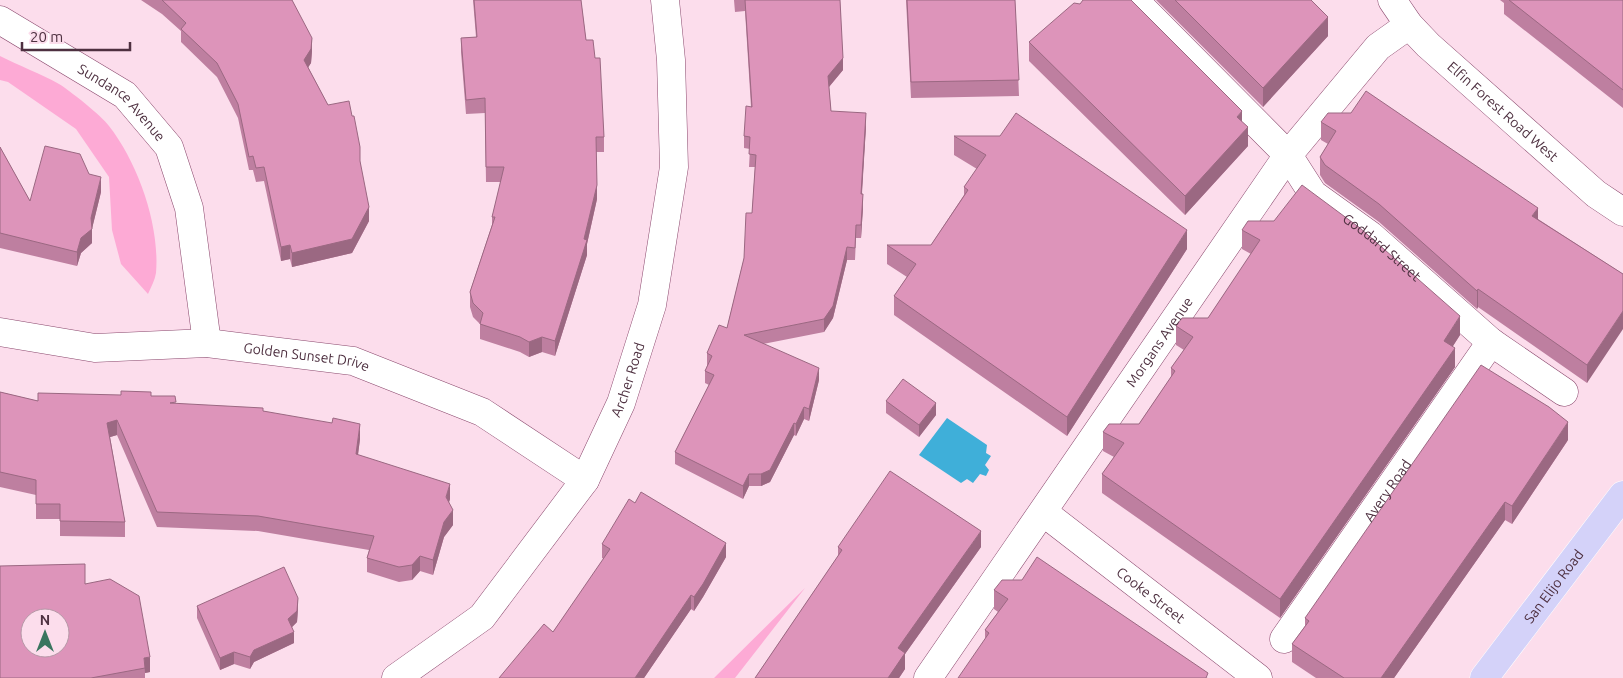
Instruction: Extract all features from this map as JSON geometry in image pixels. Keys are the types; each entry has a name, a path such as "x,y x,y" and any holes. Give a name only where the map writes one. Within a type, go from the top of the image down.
{"main road":[{"name":"San Elijo Road","path":"1484,678 1623,495"}],"street":[{"name":"Archer Road","path":"396,678 482,617 585,480 621,403 652,305 674,167 671,60 665,0"},
{"name":"Goddard Street","path":"1134,0 1288,155 1313,194 1370,235 1491,342 1564,392"},
{"name":"Elfin Forest Road West","path":"1392,0 1409,24 1428,45 1596,194 1623,212"},
{"name":"Sundance Avenue","path":"0,20 125,95 169,146 190,208 207,343"},
{"name":"Morgans Avenue","path":"928,678 1288,155 1378,47 1409,24"},
{"name":"Golden Sunset Drive","path":"0,332 95,348 207,343 353,361 482,412 585,480"},
{"name":"Avery Road","path":"1284,639 1491,342"},
{"name":"Cooke Street","path":"1043,512 1253,676"}],"shaded area":[{"path":"0,56 64,87 100,116 120,141 138,176 151,215 156,254 156,273 148,294 121,264 112,230 109,177 76,129 8,82 0,80"},
{"path":"805,588 735,678 714,678"}],"water":[{"path":"947,418 987,445 986,453 991,456 985,465 989,470 986,476 980,474 973,483 967,479 961,483 919,455"}],"building":[{"path":"162,0 292,0 312,38 311,49 304,60 328,105 349,101 352,116 354,116 369,207 352,239 292,253 290,245 281,247 264,167 256,168 253,156 249,157 238,104 217,63 181,29 186,23"},
{"path":"474,0 581,0 586,40 593,40 595,58 600,58 604,137 596,137 597,185 584,239 587,240 555,341 542,337 529,342 520,337 480,324 483,313 473,303 470,292 495,217 492,217 504,167 486,167 485,98 466,100 461,38 477,37"},
{"path":"745,0 840,0 843,58 828,76 831,111 866,113 861,225 856,225 855,248 847,247 833,306 824,319 744,335 819,368 809,409 804,407 770,470 761,474 749,474 743,486 675,452 714,375 705,371 712,356 707,353 719,325 727,328 744,258 746,213 752,213 756,155 749,154 750,137 744,136 746,106 752,107"},
{"path":"907,0 1015,0 1019,80 911,82"},
{"path":"1083,0 1131,0 1242,111 1237,117 1248,127 1185,196 1029,42 1074,3 1080,4"},
{"path":"1175,0 1311,0 1328,17 1263,88"},
{"path":"1509,0 1623,0 1623,90"},
{"path":"1366,91 1538,208 1532,216 1623,274 1623,311 1587,365 1478,289 1477,291 1379,204 1325,165 1320,157 1336,131 1321,122 1328,113 1351,113"},
{"path":"1016,113 1187,230 1067,417 894,296 916,264 887,245 931,245 968,190 964,187 986,155 954,136 1000,136"},
{"path":"45,146 80,154 89,174 101,177 91,218 92,229 81,238 77,252 0,233 0,147 30,201"},
{"path":"1302,185 1360,228 1460,316 1444,341 1455,348 1280,599 1102,474 1124,443 1103,432 1109,424 1139,424 1175,371 1171,368 1193,337 1176,326 1182,318 1208,318 1260,240 1242,230 1248,221 1274,221"},
{"path":"1481,365 1549,407 1568,422 1512,506 1505,502 1381,678 1344,678 1292,644 1309,621 1305,618"},
{"path":"903,379 936,403 919,425 886,401"},
{"path":"121,391 151,392 151,396 175,396 176,402 170,403 263,408 263,411 332,423 333,418 360,424 356,454 450,484 446,497 453,510 444,522 433,560 420,556 412,565 399,567 367,558 374,536 258,516 157,512 117,420 107,423 125,522 60,521 60,504 36,504 36,480 0,472 0,392 38,401 38,393 121,395"},
{"path":"890,471 981,531 898,648 905,653 888,678 755,678 842,550 838,547"},
{"path":"641,492 726,543 703,584 694,597 691,595 635,678 499,678 544,624 553,632 610,549 602,544 629,499 635,503"},
{"path":"1037,557 1208,673 1206,678 958,678 989,633 985,630 1008,599 994,590 1002,580 1022,580"},
{"path":"85,564 85,584 110,579 139,596 150,657 144,658 145,668 91,678 0,678 0,566"},
{"path":"284,567 298,598 297,611 288,619 294,632 254,650 250,657 234,652 220,658 197,606"}]}
